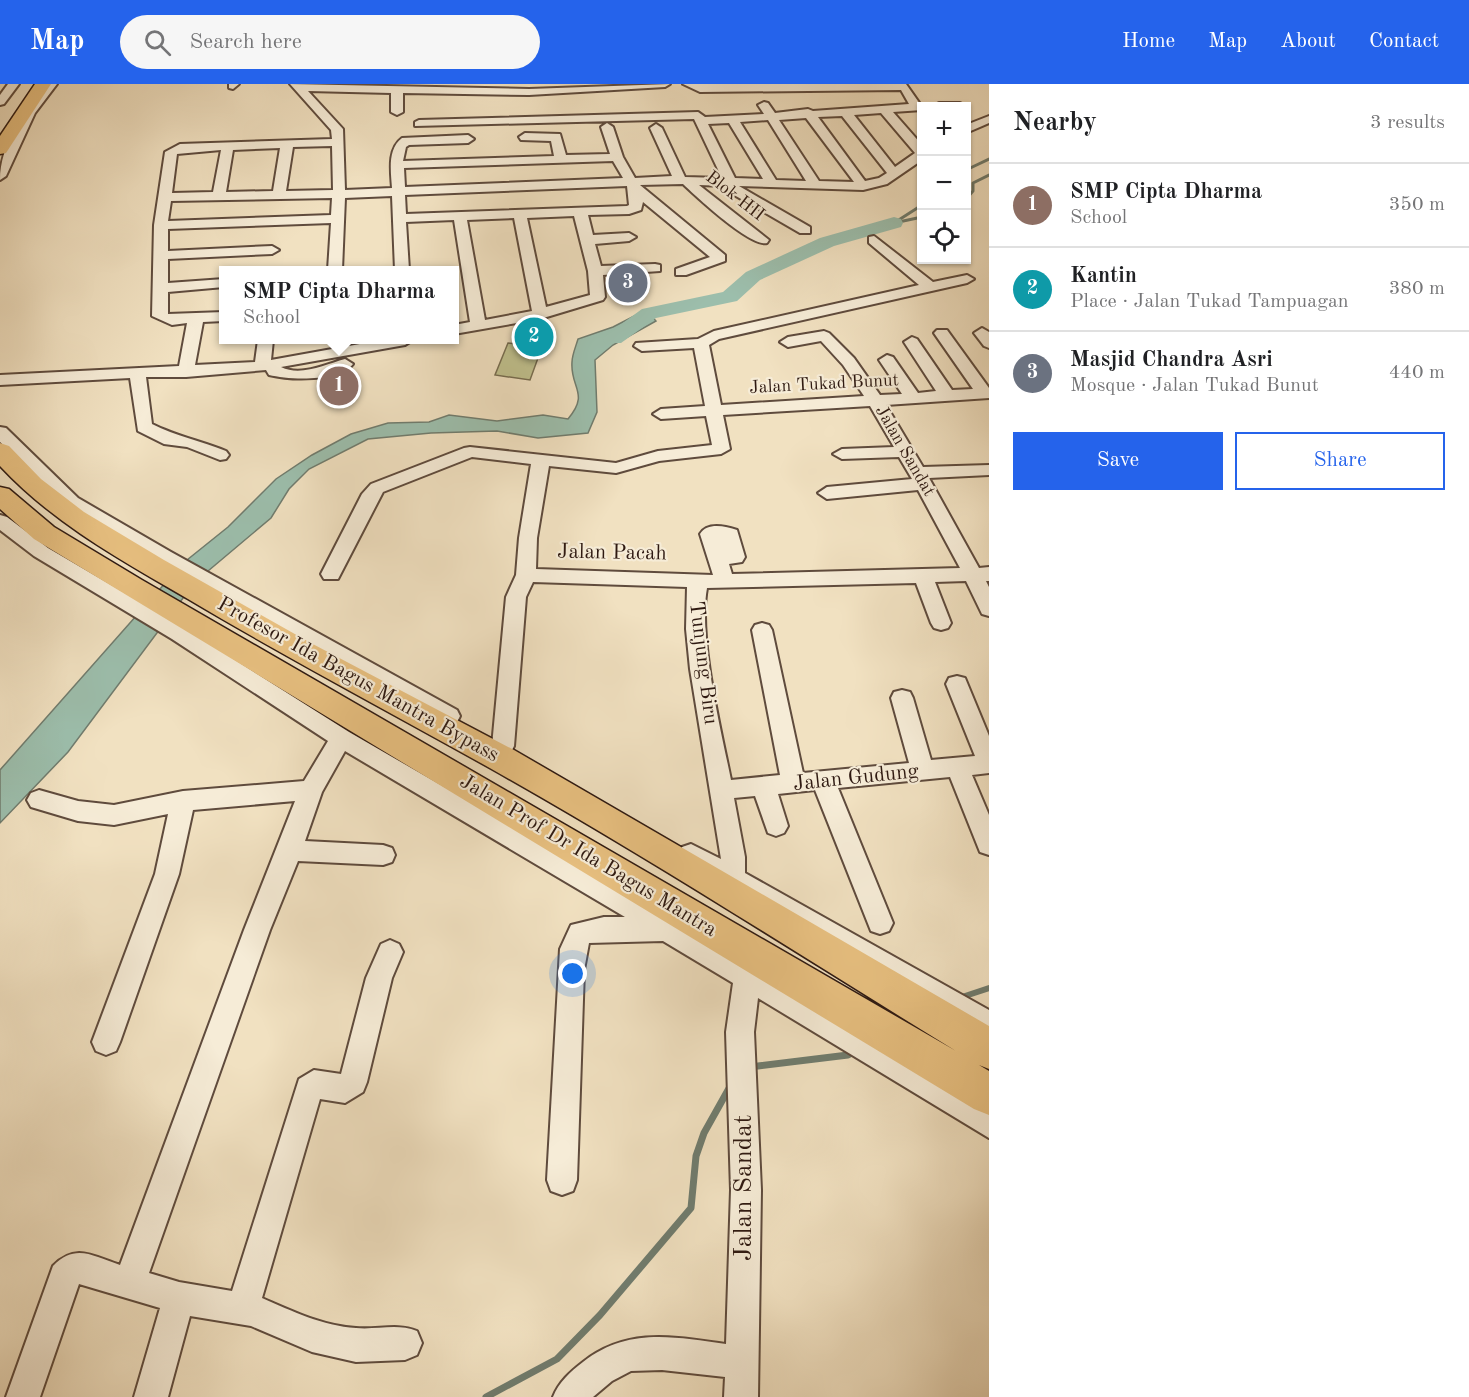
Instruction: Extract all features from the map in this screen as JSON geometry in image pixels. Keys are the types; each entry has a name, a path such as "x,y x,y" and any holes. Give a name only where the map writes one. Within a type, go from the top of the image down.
{"highway":[{"path":"0,117 23,84"},
{"path":"0,149 43,84"},
{"name":"Profesor Ida Bagus Mantra Bypass","path":"0,452 32,484 74,518 159,562 199,611"},
{"name":"Profesor Ida Bagus Mantra Bypass","path":"0,495 44,533 127,593 199,611"},
{"name":"Jalan Prof Dr Ida Bagus Mantra","path":"199,611 286,660 330,722 904,1059 989,1094"},
{"name":"Profesor Ida Bagus Mantra Bypass","path":"286,660 462,737 731,884"},
{"name":"Jalan Prof Dr Ida Bagus Mantra","path":"731,884 951,1015 989,1049"}],"street":[{"path":"0,102 14,84"},
{"path":"0,176 15,139 30,112 52,84"},
{"path":"297,86 419,88 456,91 492,87 542,96 564,88 625,91 643,85 666,84"},
{"path":"688,84 695,88 905,86 917,104"},
{"path":"297,86 336,129 339,194 335,266"},
{"path":"362,103 372,87"},
{"path":"716,87 717,100"},
{"path":"786,87 791,99"},
{"path":"419,88 424,104"},
{"path":"397,89 397,112"},
{"path":"764,105 815,184"},
{"path":"883,108 917,148"},
{"path":"702,121 808,112 917,108"},
{"path":"844,110 894,174"},
{"path":"808,112 863,186"},
{"path":"971,114 985,121"},
{"path":"419,124 700,116 734,189 805,230"},
{"path":"732,118 772,183"},
{"path":"971,128 985,121"},
{"path":"606,127 617,157 633,186 659,210 720,258 681,272"},
{"path":"656,128 683,180"},
{"path":"507,138 556,137 561,158"},
{"path":"402,266 398,190 400,145 404,141 485,138"},
{"path":"219,316 163,319 160,316 161,225 171,152 338,139"},
{"path":"279,195 287,144"},
{"path":"219,196 228,146"},
{"path":"164,197 633,186 683,180 863,186 878,184 917,156"},
{"path":"398,165 617,157"},
{"name":"Blok HII","path":"683,180 762,240"},
{"path":"400,218 633,209 633,186"},
{"path":"459,329 540,314 598,297 595,271 580,212"},
{"path":"520,214 540,314"},
{"path":"460,217 478,326"},
{"path":"161,225 337,219"},
{"path":"161,255 272,255 276,221"},
{"path":"587,240 629,237"},
{"path":"874,240 930,287"},
{"path":"896,259 913,256"},
{"path":"595,271 655,268"},
{"path":"642,346 701,343 714,336 968,279"},
{"path":"159,288 219,283"},
{"path":"186,372 196,318"},
{"path":"942,333 987,394"},
{"name":"Jalan Sandat","path":"788,342 824,336 876,401 921,479 981,574 989,609"},
{"path":"912,342 948,397"},
{"path":"332,574 371,494 380,485 464,453 616,468 658,456 716,451 723,446 701,343"},
{"path":"265,344 267,365 275,372 285,376 341,368 338,352"},
{"path":"338,352 379,344"},
{"path":"338,352 355,382"},
{"path":"886,360 914,399"},
{"path":"0,380 186,372 267,365"},
{"path":"138,374 144,427 170,440 190,442 220,455"},
{"name":"Jalan Tukad Bunut","path":"661,414 987,394"},
{"path":"0,432 72,502 159,562"},
{"path":"842,454 905,452"},
{"path":"503,746 516,597 526,575 528,538 541,459"},
{"path":"827,493 989,470"},
{"path":"0,521 41,552 127,593"},
{"path":"717,559 724,580"},
{"name":"Tunjung Biru","path":"731,884 723,790 699,662 694,608 694,588 698,582 981,574"},
{"name":"Jalan Pacah","path":"526,575 678,579 698,582"},
{"path":"923,576 941,623"},
{"path":"199,611 330,722 747,979 850,1027"},
{"path":"199,611 503,746 659,838 731,884"},
{"path":"762,630 794,785"},
{"path":"957,684 989,764"},
{"path":"902,698 923,771"},
{"path":"130,1282 257,930 290,850 330,722"},
{"name":"Jalan Gudung","path":"723,790 764,788 989,764"},
{"path":"958,768 989,845"},
{"path":"823,781 880,923"},
{"path":"764,788 776,826"},
{"path":"39,800 78,811 114,815 183,801 310,790"},
{"path":"106,1042 168,874 183,801"},
{"path":"290,850 383,855"},
{"path":"562,1180 575,939 580,933 604,929 667,929"},
{"path":"243,1308 309,1089 314,1084 345,1089 353,1082 379,978 390,952"},
{"name":"Jalan Sandat","path":"741,1397 746,1190 740,1032 747,979"},
{"path":"951,1015 989,1025"},
{"path":"904,1059 989,1123"},
{"path":"23,1397 64,1277 74,1267 180,1298 243,1308 312,1336 328,1340 356,1345 405,1343"},
{"path":"151,1397 180,1298"},
{"path":"570,1397 596,1373 623,1356 646,1353 742,1362"}],"green space":[{"path":"508,343 542,347 530,380 495,375"}],"shaded area":[{"path":"646,310 656,321 613,345 595,360 597,412 588,433 538,438 497,431 431,433 368,439 309,469 289,489 271,518 195,582 68,752 0,823 0,770 182,564 228,527 276,479 312,455 351,434 388,423 429,422 449,415 497,421 543,415 568,419 578,403 578,390 572,371 572,362 578,339 613,327"}],"waterway":[{"path":"971,168 989,159"},
{"path":"971,193 973,183 989,175"},
{"path":"917,208 894,223 917,218"},
{"path":"613,338 649,313 730,297 753,276 827,242 894,223"},
{"path":"959,998 989,988"},
{"path":"758,1066 848,1055 855,1051"},
{"path":"486,1397 557,1359 600,1315 691,1208 696,1156 704,1133 732,1083"}],"place":[{"name":"Masjid Chandra Asri","path":"628,283"},
{"name":"Kantin","path":"534,337"},
{"name":"SMP Cipta Dharma","path":"339,386"}]}
